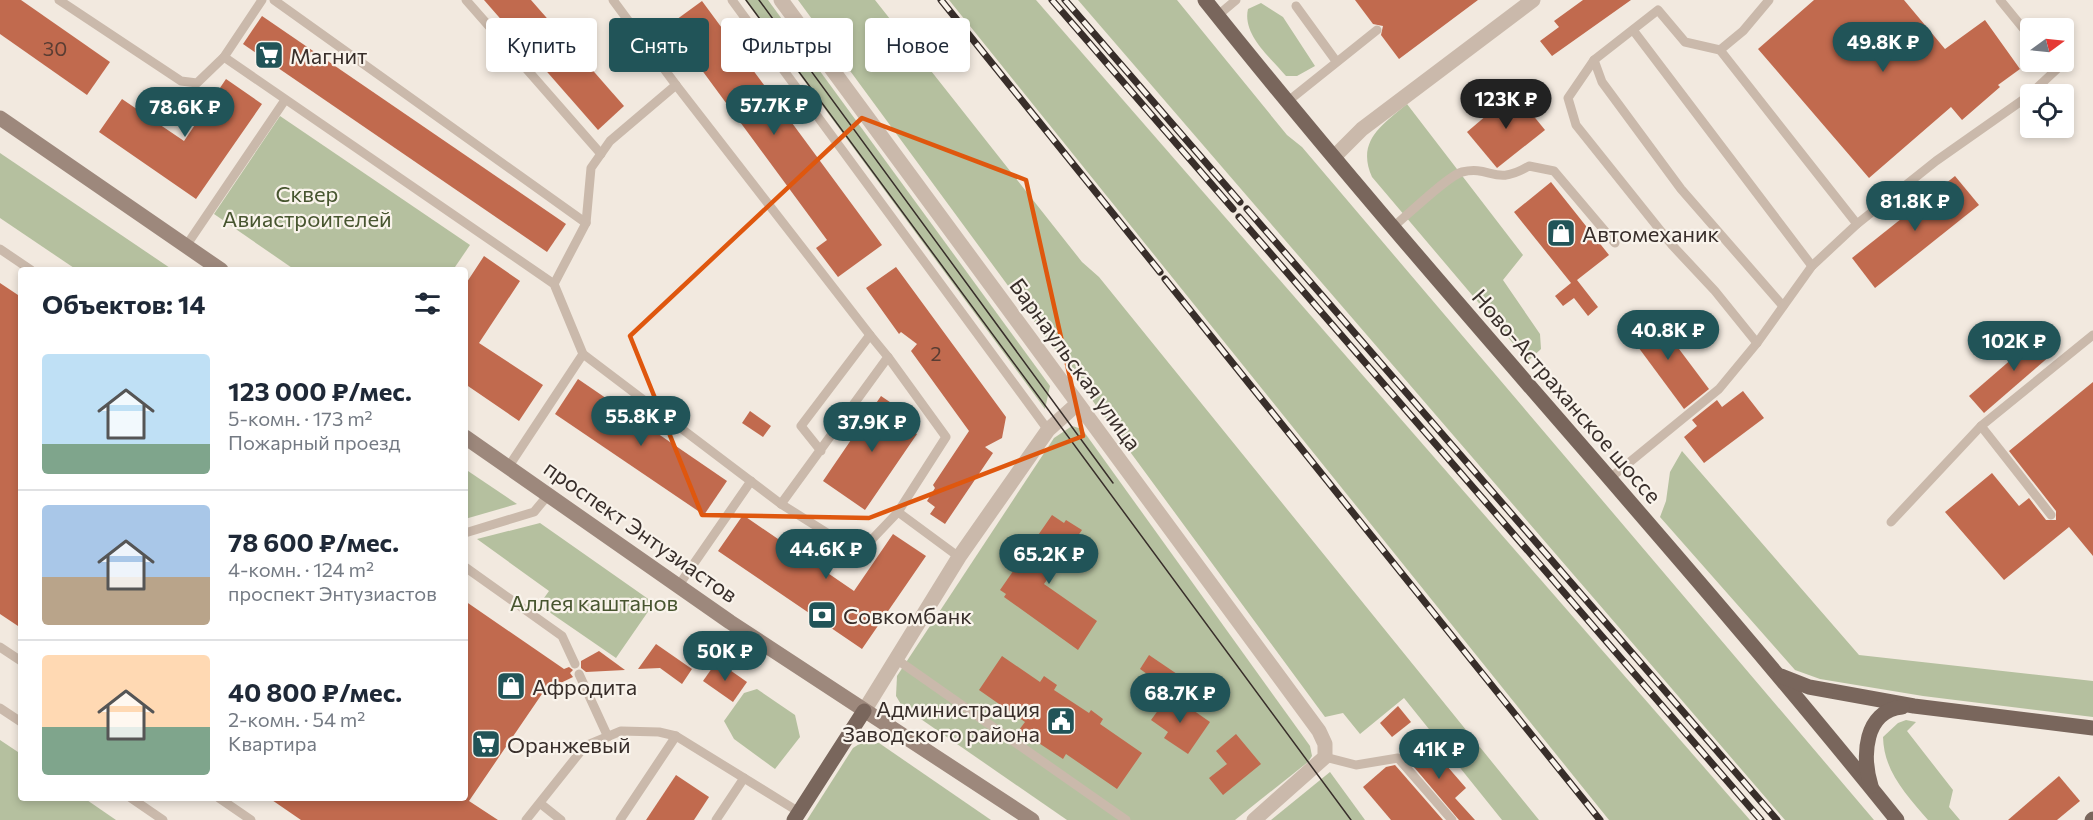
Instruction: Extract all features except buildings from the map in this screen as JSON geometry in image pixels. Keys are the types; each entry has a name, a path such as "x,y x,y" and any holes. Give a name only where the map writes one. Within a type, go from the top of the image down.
{"main road":[{"name":"Ново-Астраханское шоссе","path":"1205,0 1392,228 1776,673 1897,820"},
{"path":"0,118 217,267"},
{"name":"проспект Энтузиастов","path":"468,439 864,711 1032,820"},
{"path":"1776,673 1799,685 1914,706 2093,728"},
{"path":"1871,788 1866,759 1874,723 1887,710 1914,706"},
{"path":"796,816 864,711"}],"street":[{"name":"Барнаульская улица","path":"781,0 1319,730 1325,744 1325,757"},
{"path":"1334,157 1362,129 1533,0"},
{"path":"864,711 959,557 1048,430 1077,404"},
{"path":"1254,820 1325,757"}],"lane":[{"path":"59,0 181,81 197,83 224,57 262,0"},
{"path":"274,0 586,223"},
{"path":"466,0 601,153"},
{"path":"224,57 554,284 583,354 781,504 859,553 898,512 946,437 888,357 676,85 613,0"},
{"path":"732,0 1048,430"},
{"path":"1217,16 1236,0"},
{"path":"1720,50 1743,32 1769,0"},
{"path":"2000,0 2020,25"},
{"path":"1296,6 1336,61"},
{"path":"1757,343 1715,291 1672,245 1576,124 1568,98 1594,60 1658,10 1685,42 1720,50 1857,224"},
{"path":"1287,102 1377,30"},
{"path":"1633,30 1812,266"},
{"path":"1594,60 1602,82 1681,189 1782,306"},
{"path":"1609,479 1719,389 1757,343 1812,266 1857,224 1936,161 2027,97 2054,72"},
{"path":"554,284 586,223 591,168 610,141 676,85"},
{"path":"186,246 285,100"},
{"path":"1392,228 1460,173 1478,171 1500,177 1513,175 1529,166 1554,171 1615,243"},
{"path":"0,249 27,267"},
{"path":"821,451 801,426 870,335"},
{"path":"1891,522 1981,426 2093,335"},
{"path":"508,466 583,354"},
{"path":"781,504 888,357"},
{"path":"1981,426 2051,515"},
{"path":"679,585 751,481"},
{"path":"468,532 534,512 549,494"},
{"path":"898,512 959,557"},
{"path":"468,569 562,636 575,664"},
{"path":"0,646 18,659"},
{"path":"896,659 1126,820"},
{"path":"579,674 608,737"},
{"path":"0,708 18,720"},
{"path":"526,820 585,746 621,731 659,732 676,736 744,778 796,816"},
{"path":"620,820 676,736"},
{"path":"1325,757 1356,765 1398,758 1452,820"},
{"path":"716,820 744,778"},
{"path":"135,801 163,820"},
{"path":"223,801 251,820"},
{"path":"541,804 561,820"}],"highlighted area":[{"path":"862,118 1026,180 1083,436 869,518 702,515 630,336"}],"green space":[{"path":"745,0 768,0 781,18 758,18"},
{"path":"798,0 875,0 889,18 865,18 865,72 932,72 1082,262 1099,277 1539,820 1502,820 1404,698 1360,734 1343,713 1325,717 851,72 853,72 853,18 811,18"},
{"path":"949,0 1036,0 1750,820 1609,820 970,26 970,18 963,18"},
{"path":"1078,0 1177,0 1287,135 1302,147 1874,820 1785,820"},
{"path":"1261,3 1283,17 1315,66 1297,76 1286,76 1259,46 1249,28 1247,19 1248,9"},
{"path":"798,72 821,72 1050,386 1045,409"},
{"path":"1407,104 1523,255 1503,280 1540,334 1541,349 1528,361 1372,177 1367,153 1369,144 1381,127"},
{"name":"Сквер Авиастроителей","path":"280,116 470,245 455,267 291,267 214,214"},
{"path":"0,153 169,267 73,267 0,218"},
{"path":"1072,426 1082,429 1310,746 1312,756 1308,762 1235,820 1067,820 902,706 896,696 897,676 1054,438"},
{"path":"1682,451 1859,655 2093,681 2093,717 1923,696 1820,679 1795,670 1660,517 1666,501 1670,472"},
{"path":"468,471 517,504 468,518"},
{"name":"Аллея каштанов","path":"540,523 654,603 616,658 539,605 549,591 477,539"},
{"path":"757,689 795,715 800,737 775,769 734,739 724,721 744,693"},
{"path":"1906,720 1916,722 1907,731 1953,790 1949,807 1960,820 1928,820 1904,792 1892,772 1884,750 1883,737 1898,723"},
{"path":"0,740 18,752 18,801 88,801 116,820 0,820"},
{"path":"864,741 879,743 991,820 807,820 853,748"},
{"path":"1330,772 1365,820 1271,820"}],"tram line":[{"path":"746,0 1351,820"},
{"path":"759,0 1113,483"}],"railway":[{"path":"941,0 1160,272"},
{"path":"1052,0 1233,209"},
{"path":"1065,0 1240,202"},
{"path":"1247,209 1777,820"},
{"path":"1239,217 1761,820"},
{"path":"1165,279 1600,820"}],"place":[{"name":"Магнит","path":"269,55"},
{"name":"Автомеханик","path":"1561,233"},
{"name":"Совкомбанк","path":"822,615"},
{"name":"Афродита","path":"511,686"},
{"name":"Администрация Заводского района","path":"1061,721"},
{"name":"Оранжевый","path":"486,744"}]}
